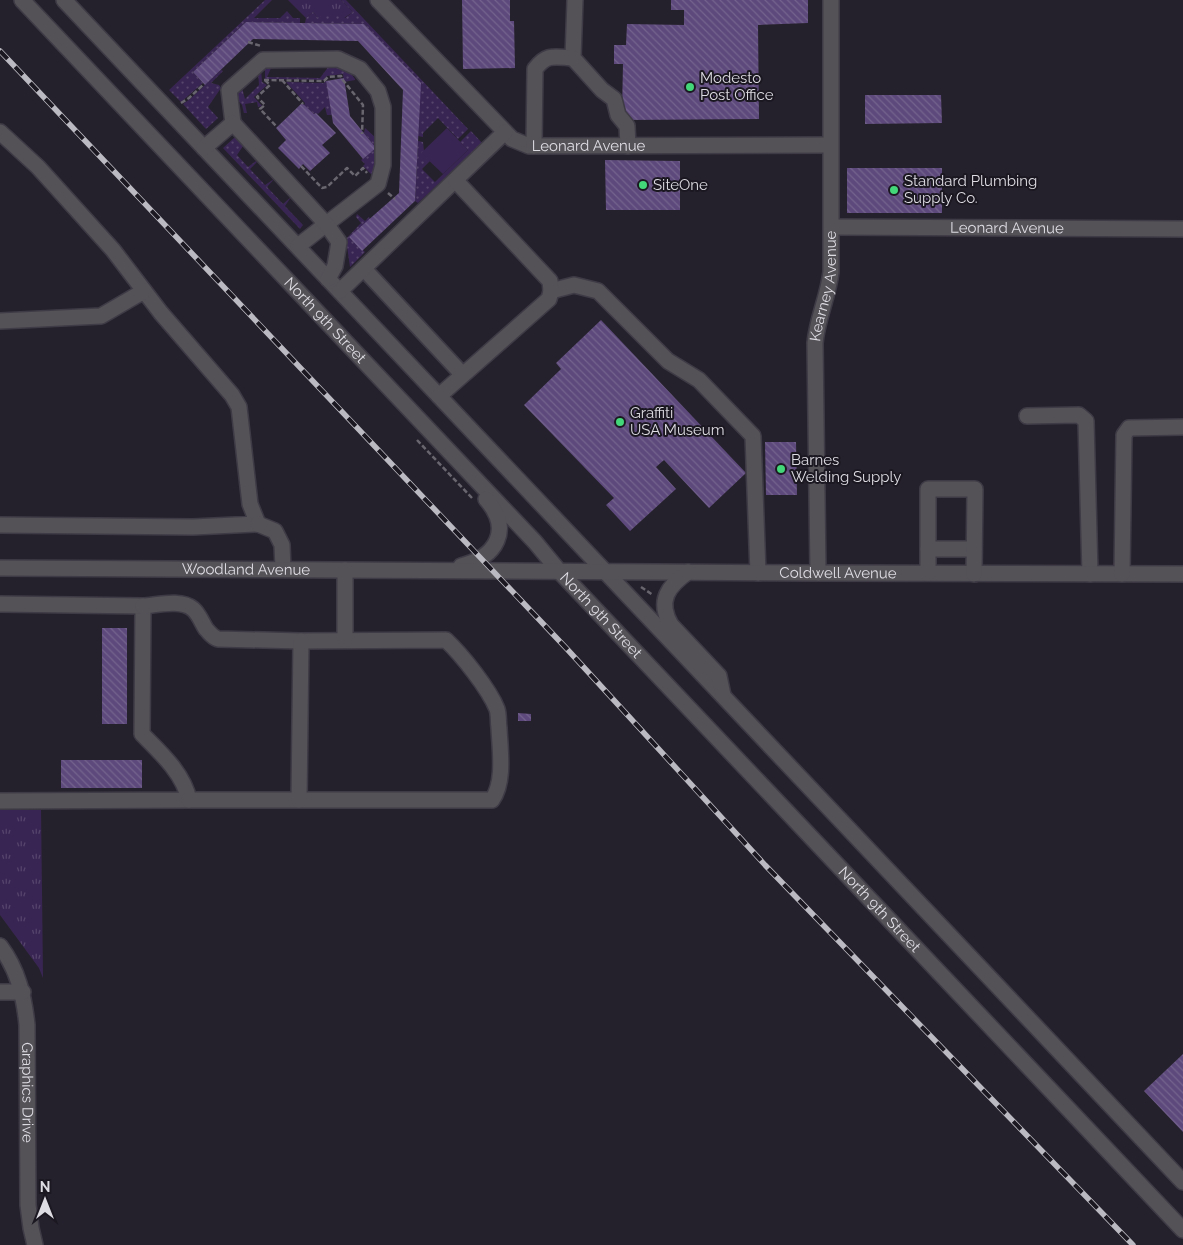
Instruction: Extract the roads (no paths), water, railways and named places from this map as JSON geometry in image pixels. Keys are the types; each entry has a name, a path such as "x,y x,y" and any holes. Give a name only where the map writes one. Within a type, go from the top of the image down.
{"street":[{"name":"North 9th Street","path":"22,0 1183,1230"},
{"name":"North 9th Street","path":"64,0 1183,1182"},
{"name":"Leonard Avenue","path":"378,0 505,132 512,139 522,144 534,146 830,145"},
{"path":"575,0 573,58 602,90 614,100 618,115 627,126 628,146"},
{"name":"Kearney Avenue","path":"818,573 815,343 816,328 830,284 832,227 830,145 831,0"},
{"path":"534,146 535,69 542,60 548,57 573,58"},
{"path":"298,246 327,225 378,184 383,165 383,108 378,91 360,69 338,59 263,60 229,90 233,123 327,225 339,242 335,266 328,279"},
{"path":"204,148 233,123"},
{"path":"0,132 38,167 113,250 161,314 232,395 239,407 250,504 258,524"},
{"path":"340,291 505,132"},
{"path":"439,396 550,299 551,291 550,281 456,181"},
{"name":"Leonard Avenue","path":"832,227 1183,228"},
{"path":"364,268 462,374"},
{"path":"551,291 574,286 598,291 668,361 699,380 753,436 758,573"},
{"path":"0,321 101,316 144,291"},
{"path":"1026,416 1079,415 1086,421 1090,574"},
{"path":"1122,574 1124,436 1129,428 1183,427"},
{"path":"444,446 444,453 488,502 498,519 500,530 496,544 481,559 445,570"},
{"path":"928,573 928,489 975,489 974,574"},
{"path":"0,525 193,527 258,524 275,531 282,545 283,569"},
{"path":"928,548 974,549"},
{"name":"Woodland Avenue","path":"0,568 493,571"},
{"path":"345,570 345,640"},
{"name":"Coldwell Avenue","path":"493,571 1183,574"},
{"path":"688,572 674,582 669,589 664,602 665,615 671,625 719,676 723,697"},
{"path":"0,604 143,606 184,604 194,609 204,626 214,638 218,639 301,641 446,640 455,648 486,690 497,710 501,761 497,794 492,800 0,801"},
{"path":"143,606 142,734 158,750 187,787 190,800"},
{"path":"300,800 301,641"},
{"name":"Graphics Drive","path":"0,946 14,969 23,992 27,1025 28,1205 35,1245"},
{"path":"0,992 23,992"},
{"path":"1102,1146 1125,1160 1183,1220"}],"railway":[{"path":"0,51 567,649 765,865 1133,1245"}],"place":[{"name":"Modesto Post Office","path":"690,87"},
{"name":"SiteOne","path":"643,185"},
{"name":"Standard Plumbing Supply Co.","path":"894,190"},
{"name":"Graffiti USA Museum","path":"620,422"},
{"name":"Barnes Welding Supply","path":"781,469"}]}
